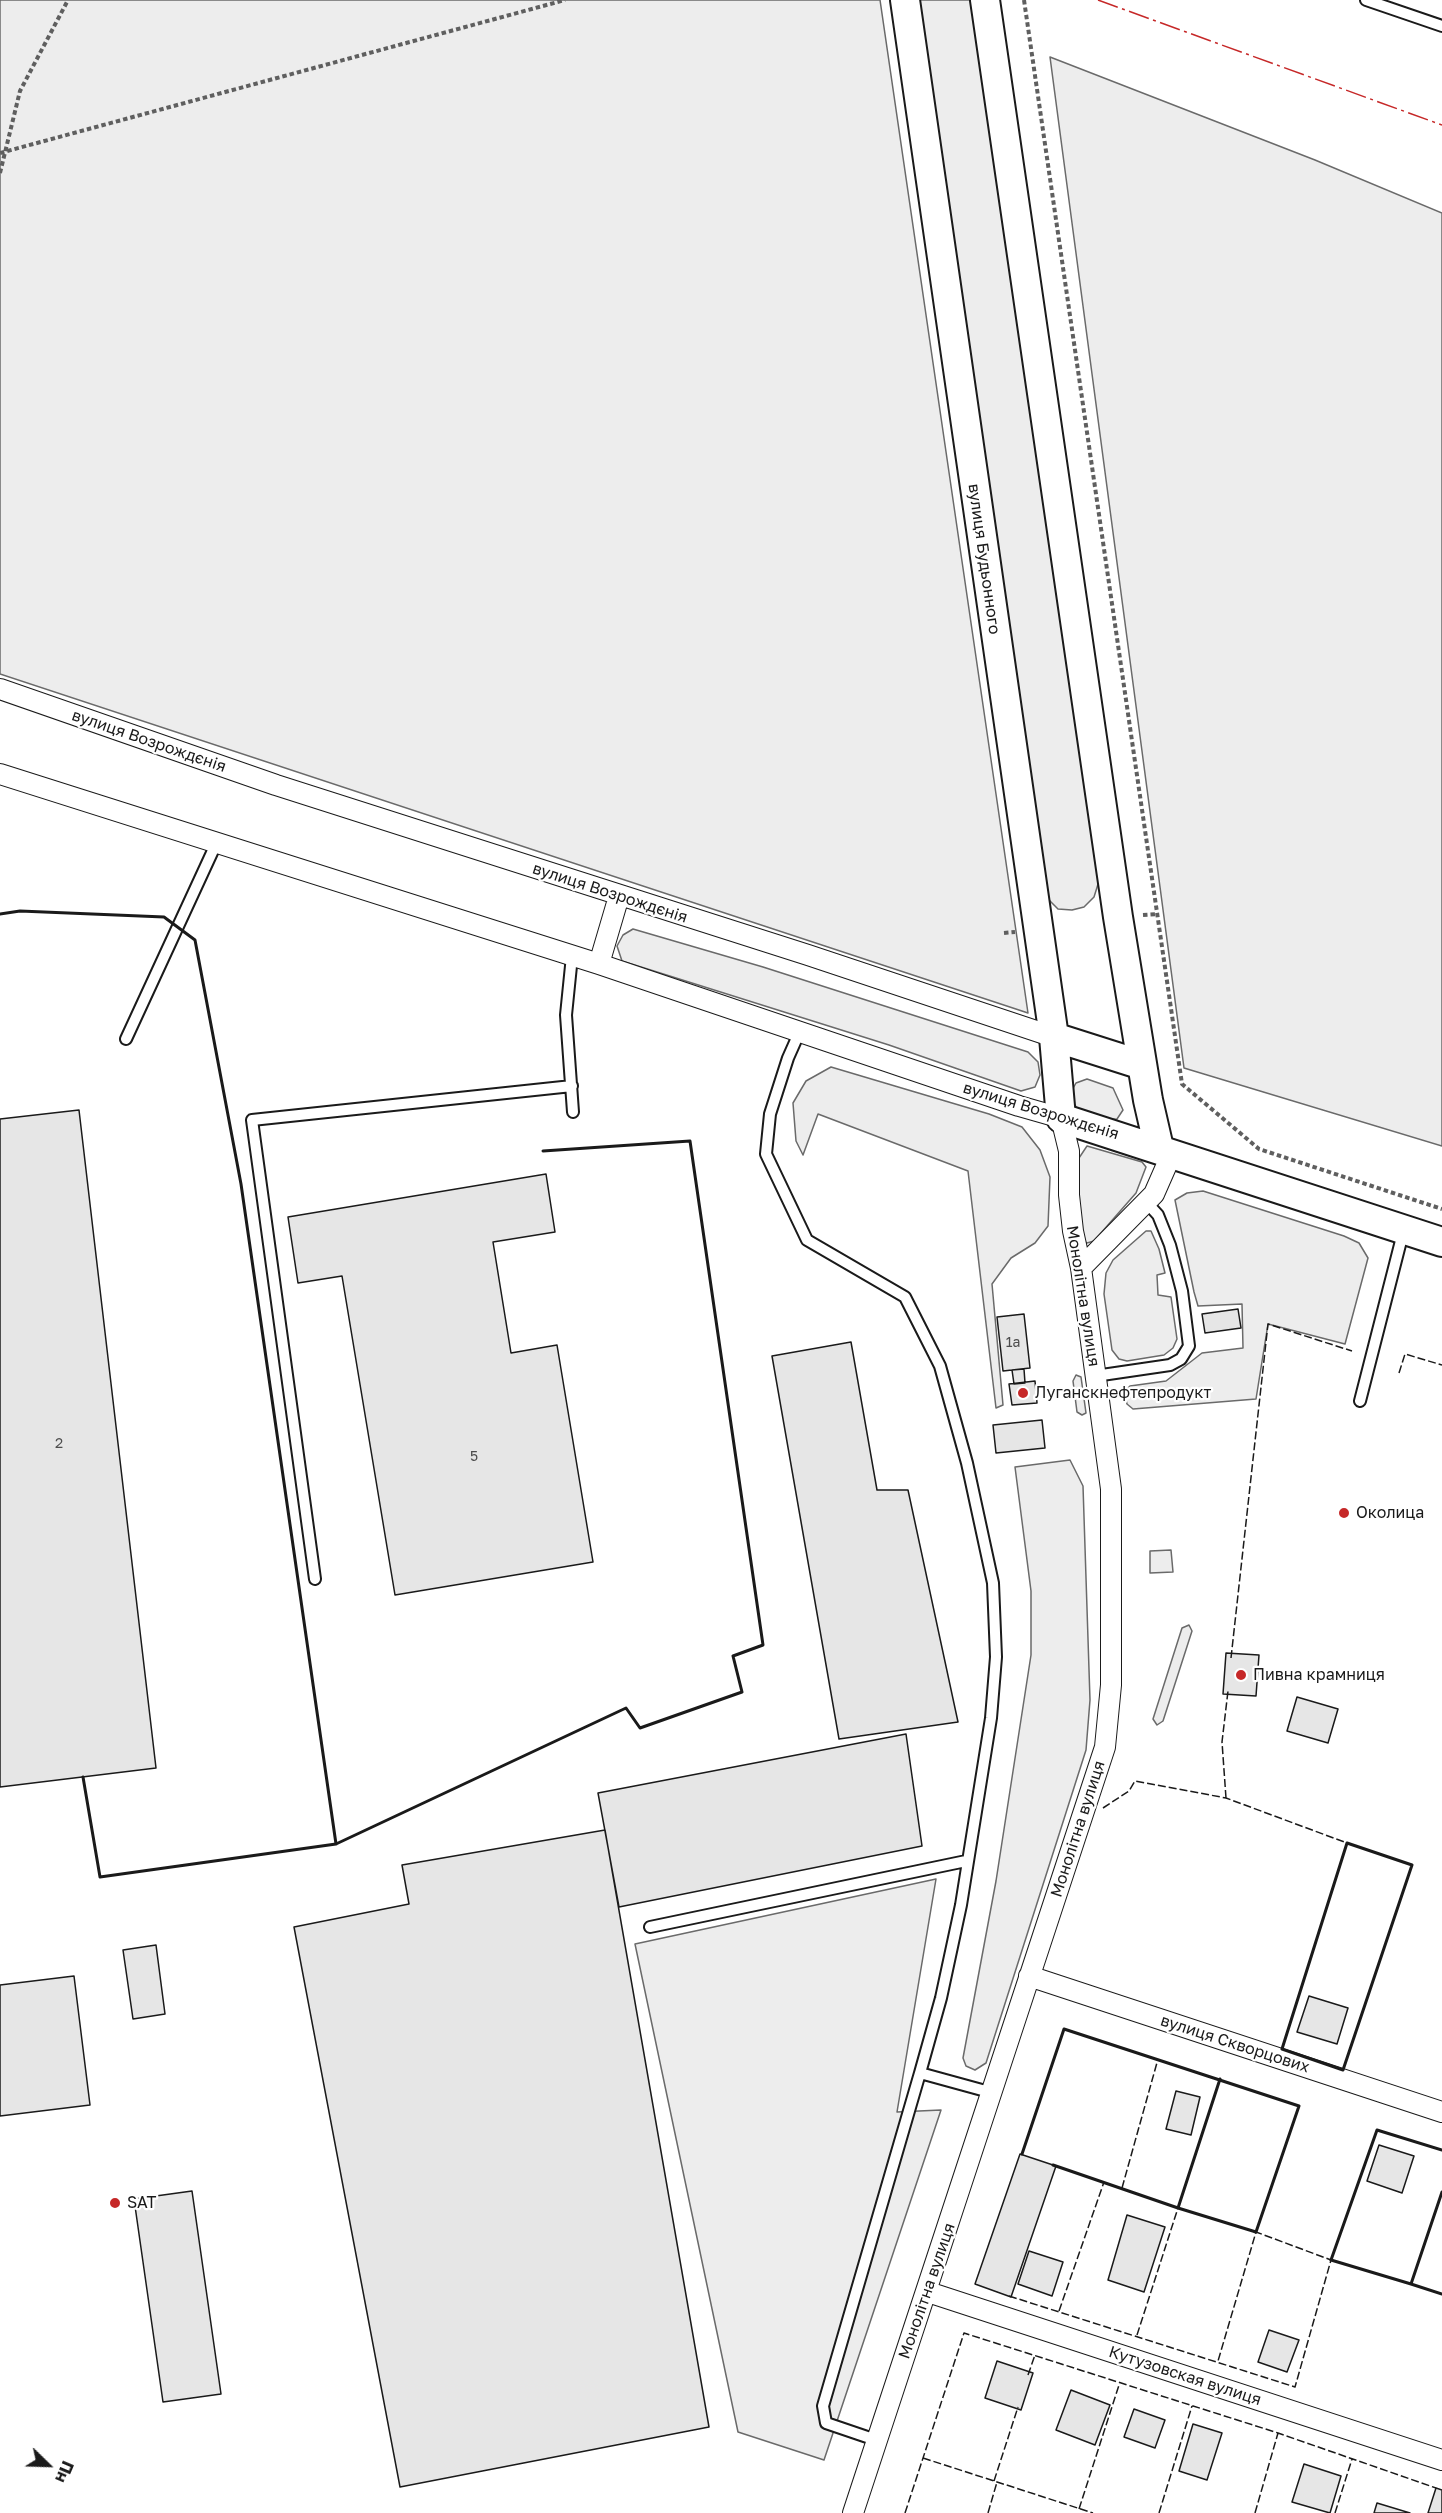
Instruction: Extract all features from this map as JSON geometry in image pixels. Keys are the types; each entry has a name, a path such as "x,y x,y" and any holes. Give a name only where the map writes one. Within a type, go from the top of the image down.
{"main road":[{"name":"вулиця Будьонного","path":"905,0 1054,1037 1061,1118"},
{"path":"986,0 1142,1065 1165,1150"},
{"name":"вулиця Возрождєнія","path":"1054,1037 1142,1065"},
{"name":"вулиця Возрождєнія","path":"1061,1118 1442,1242"}],"street":[{"name":"вулиця Возрождєнія","path":"0,689 276,785 808,955 1054,1037"},
{"name":"вулиця Возрождєнія","path":"0,774 599,964 1019,1106 1061,1118"},
{"path":"599,964 619,896"},
{"name":"Монолітна вулиця","path":"853,2513 928,2292 1105,1747 1109,1719 1111,1489 1081,1268 1073,1231 1069,1195 1069,1151 1061,1118"},
{"path":"1081,1268 1147,1203 1162,1181 1165,1150"},
{"name":"вулиця Скворцових","path":"1029,1976 1442,2112"},
{"name":"Кутузовская вулиця","path":"928,2292 1442,2460"}],"lane":[{"path":"1366,0 1442,26"},
{"path":"126,1039 216,844"},
{"path":"572,956 566,1015 573,1112"},
{"path":"800,1031 788,1058 770,1114 766,1154 807,1240 905,1297 940,1366 967,1463 993,1583 996,1657 991,1718 966,1861 961,1905 942,1998 823,2406 826,2422 876,2440"},
{"path":"315,1579 252,1120 572,1086"},
{"path":"1095,1376 1170,1365 1181,1359 1189,1346 1182,1291 1170,1245 1158,1215 1147,1203"},
{"path":"1360,1401 1404,1229"},
{"path":"650,1927 966,1861"},
{"path":"920,2073 993,2093"}],"path":[{"path":"0,173 20,91 68,0"},
{"path":"0,153 565,0"},
{"path":"1024,0 1182,1084 1259,1149 1442,1209"}],"shaded area":[{"path":"0,0 880,0 1028,1013 0,674"},
{"path":"917,0 972,0 1099,881 1094,897 1084,907 1072,910 1058,909 1045,896"},
{"path":"1050,57 1315,160 1442,213 1442,1146 1184,1068"},
{"path":"633,929 763,967 1028,1052 1038,1062 1040,1075 1035,1087 1021,1091 889,1045 622,961 617,946 623,935"},
{"path":"831,1067 989,1114 1022,1127 1040,1150 1050,1177 1048,1226 1035,1243 1011,1258 992,1284 1003,1405 996,1408 968,1171 818,1114 803,1155 796,1141 793,1103 806,1081"},
{"path":"1087,1079 1113,1088 1123,1110 1117,1119 1102,1120 1079,1111 1072,1101 1071,1092 1076,1083"},
{"path":"1087,1146 1142,1162 1146,1167 1136,1193 1094,1241 1087,1243 1081,1240 1075,1164"},
{"path":"1203,1191 1344,1236 1359,1243 1368,1258 1345,1344 1268,1324 1256,1399 1133,1409 1127,1404 1124,1392 1130,1386 1166,1381 1202,1353 1243,1348 1242,1304 1198,1306 1194,1292 1175,1200 1187,1193"},
{"path":"1146,1231 1151,1231 1159,1249 1165,1273 1157,1275 1158,1295 1171,1297 1177,1339 1173,1348 1164,1355 1127,1361 1119,1359 1112,1350 1104,1294 1106,1273 1113,1260"},
{"path":"1076,1375 1081,1377 1086,1413 1082,1415 1077,1412 1073,1381"},
{"path":"1070,1460 1083,1486 1090,1700 1086,1750 986,2063 975,2070 966,2066 963,2058 996,1881 1031,1655 1031,1591 1015,1467"},
{"path":"1171,1550 1173,1572 1150,1573 1150,1551"},
{"path":"1189,1625 1192,1631 1163,1721 1157,1725 1153,1719 1182,1628"},
{"path":"936,1879 897,2112 941,2110 824,2460 738,2432 635,1944"}],"building":[{"path":"79,1110 156,1768 0,1787 0,1119"},
{"path":"546,1174 555,1232 493,1242 511,1353 557,1345 593,1562 395,1595 342,1276 298,1283 288,1217"},
{"path":"1238,1309 1241,1328 1205,1333 1202,1314"},
{"path":"1024,1314 1030,1368 1003,1371 997,1317"},
{"path":"851,1342 877,1490 908,1490 958,1722 839,1739 772,1356"},
{"path":"1024,1369 1025,1383 1014,1384 1012,1370"},
{"name":"Луганскнефтепродукт","path":"1035,1381 1037,1403 1012,1405 1009,1384"},
{"path":"1042,1420 1045,1448 996,1453 993,1425"},
{"name":"Пивна крамниця","path":"1226,1653 1259,1655 1256,1696 1223,1694"},
{"path":"1297,1697 1338,1709 1328,1743 1287,1731"},
{"path":"906,1734 922,1846 619,1907 598,1793"},
{"path":"605,1830 709,2427 400,2487 294,1927 409,1904 402,1865"},
{"path":"156,1945 165,2014 133,2019 123,1950"},
{"path":"74,1976 90,2105 0,2116 0,1985"},
{"path":"1309,1996 1348,2008 1337,2044 1297,2032"},
{"path":"1176,2091 1200,2097 1191,2135 1166,2129"},
{"path":"1379,2145 1414,2156 1402,2193 1367,2181"},
{"path":"1020,2154 1056,2166 1011,2297 975,2284"},
{"path":"192,2191 221,2394 163,2402 134,2199"},
{"path":"1127,2215 1165,2227 1144,2292 1108,2280"},
{"path":"1029,2251 1063,2262 1052,2296 1018,2284"},
{"path":"1269,2330 1299,2340 1287,2372 1258,2362"},
{"path":"997,2361 1033,2373 1021,2410 985,2398"},
{"path":"1071,2390 1110,2405 1095,2445 1056,2430"},
{"path":"1134,2409 1165,2420 1155,2448 1124,2437"},
{"path":"1193,2424 1222,2433 1207,2480 1179,2471"},
{"path":"1304,2464 1341,2476 1330,2513 1292,2502"},
{"path":"1436,2488 1442,2490 1442,2513 1428,2513"},
{"path":"1377,2503 1410,2513 1374,2513"}],"fence":[{"path":"1231,1658 1268,1324 1352,1351"},
{"path":"1399,1373 1405,1354 1442,1365"},
{"path":"1226,1798 1222,1742 1228,1691"},
{"path":"1103,1808 1129,1791 1135,1781 1226,1798 1347,1843"},
{"path":"1122,2188 1158,2059"},
{"path":"1059,2311 1104,2182"},
{"path":"1137,2335 1178,2208"},
{"path":"1009,2296 1295,2387 1331,2260 1256,2232 1218,2361"},
{"path":"905,2513 964,2333 1278,2433 1436,2488"},
{"path":"1028,2375 1035,2355"},
{"path":"1079,2509 1120,2382"},
{"path":"1159,2513 1192,2406"},
{"path":"994,2481 1018,2407"},
{"path":"1255,2513 1278,2433"},
{"path":"923,2458 1093,2513"},
{"path":"1335,2513 1352,2459"},
{"path":"988,2513 997,2482"}],"wall":[{"path":"0,914 20,911 164,917 195,940 241,1184 336,1844"},
{"path":"83,1777 100,1877 336,1844 626,1708 640,1728 742,1692 733,1656 763,1645 690,1141 543,1151"},
{"path":"1347,1843 1412,1865 1343,2070 1282,2049 1347,1843"},
{"path":"1022,2154 1064,2029 1299,2106 1256,2232 1178,2208"},
{"path":"1053,2165 1178,2208 1220,2079"},
{"path":"1442,2150 1377,2130 1331,2260 1411,2284 1442,2192"},
{"path":"1411,2284 1442,2294"}],"power":[{"path":"1098,0 1442,125"}],"place":[{"name":"Луганскнефтепродукт","path":"1023,1393"},
{"name":"Околица","path":"1344,1513"},
{"name":"Пивна крамниця","path":"1241,1675"},
{"name":"SAT","path":"115,2203"}]}
